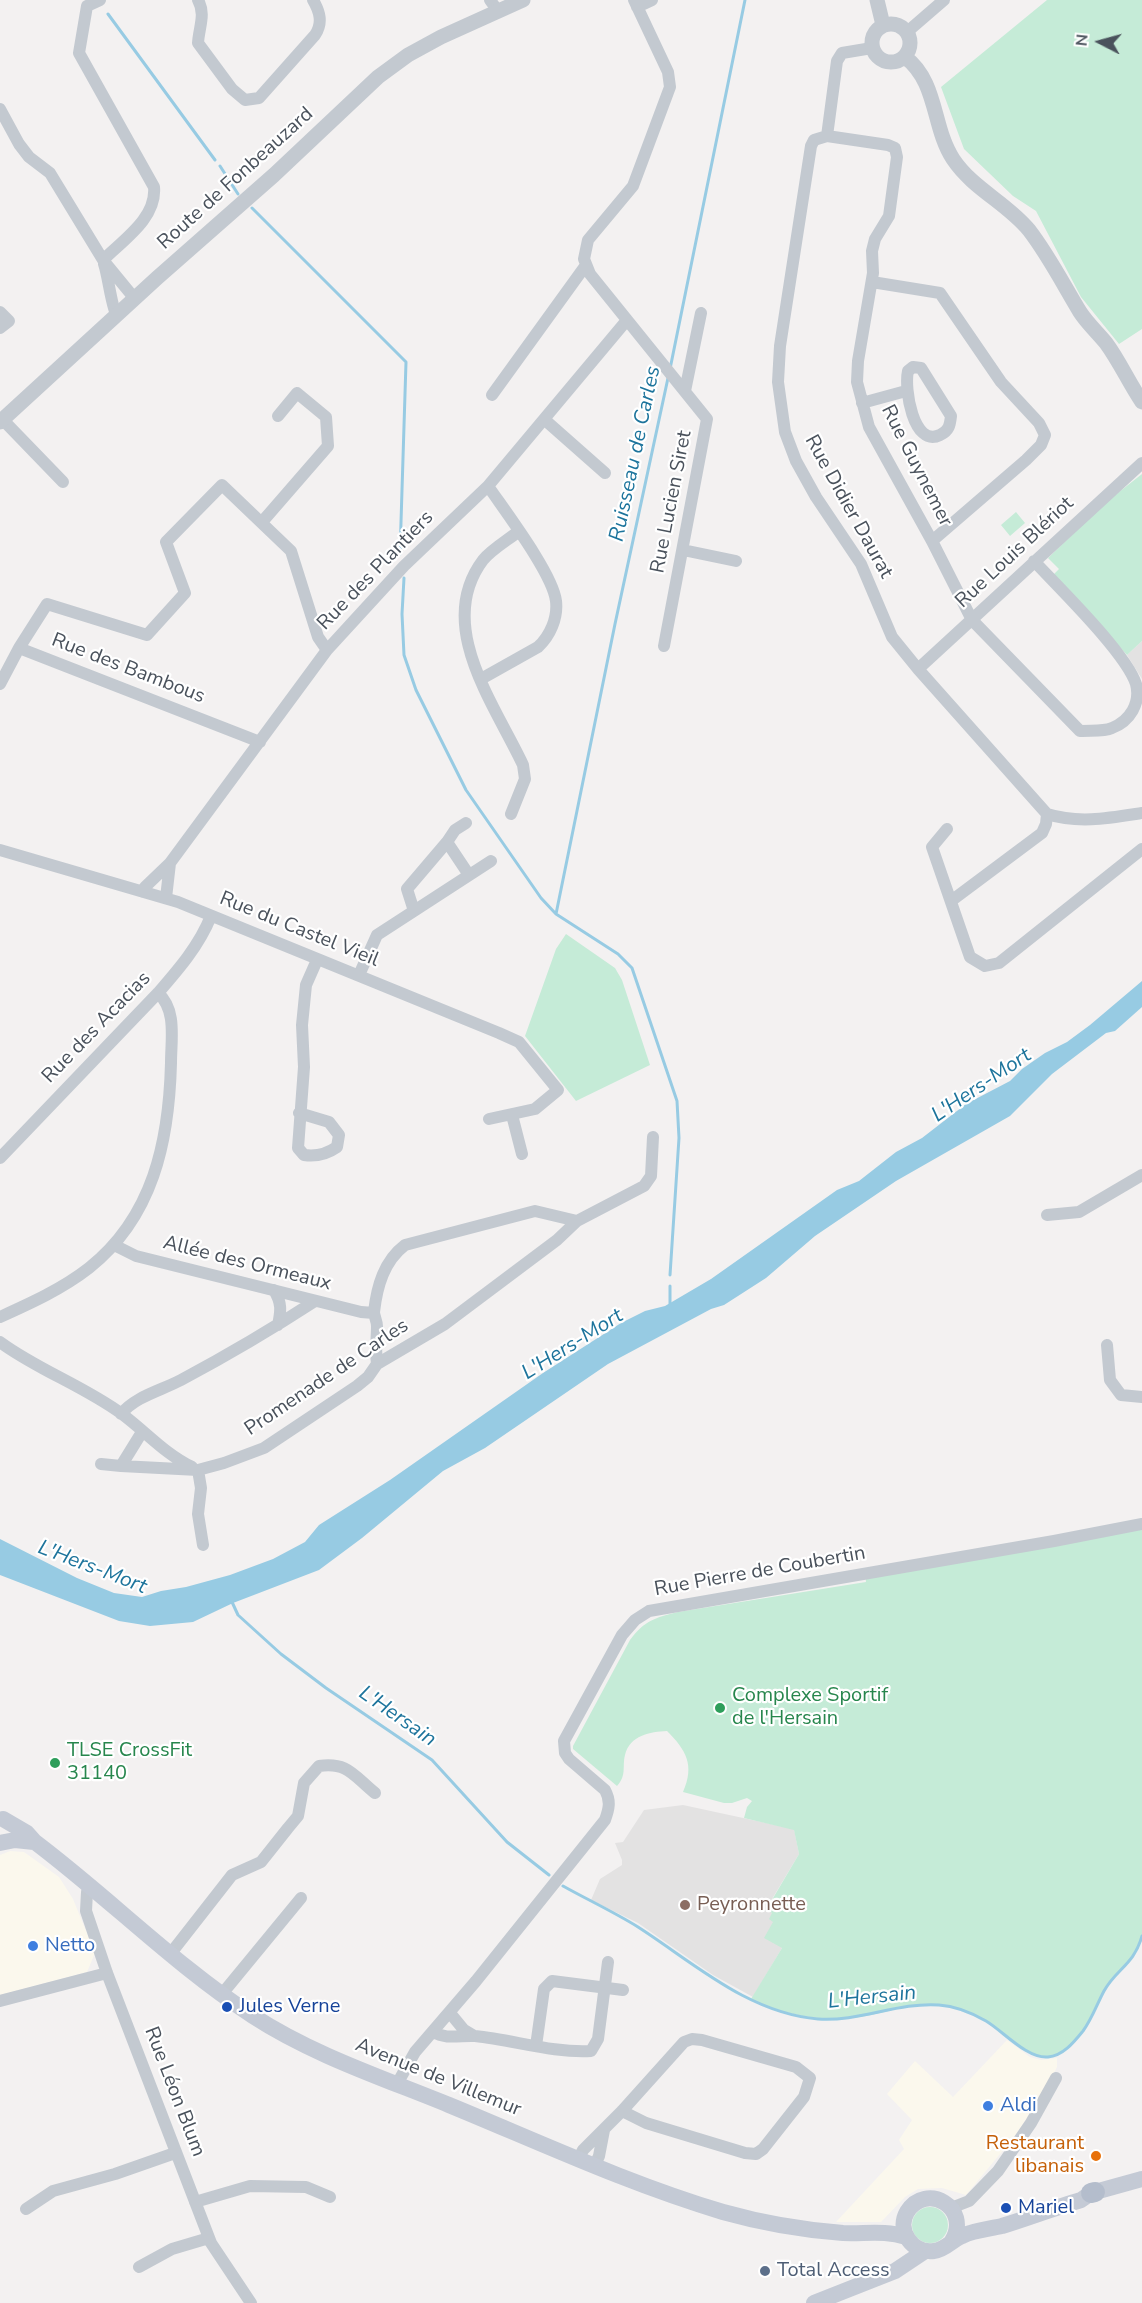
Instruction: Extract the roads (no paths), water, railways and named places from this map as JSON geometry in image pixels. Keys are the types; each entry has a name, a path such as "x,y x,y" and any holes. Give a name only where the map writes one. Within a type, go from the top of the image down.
{"main road":[{"name":"Avenue de Villemur","path":"1,1816 27,1833 35,1842 222,1994 294,2040 682,2199 736,2215 798,2228 845,2233 881,2232 908,2239"},
{"path":"0,1838 3,1829 1,1816"},
{"path":"0,1843 15,1839 35,1842"},
{"path":"881,2232 905,2216 914,2204 928,2198 945,2202 954,2213 975,2223 988,2222 1078,2194 1142,2179"},
{"path":"905,2216 904,2223 908,2239 917,2248 925,2251 940,2250 961,2236 1001,2226 1081,2200 1093,2192"},
{"path":"952,2241 957,2231 954,2213"},
{"path":"880,2277 898,2262 908,2239"},
{"path":"814,2303 904,2266 925,2251"}],"street":[{"path":"100,0 84,3 79,53 154,187 154,198 146,217 103,260"},
{"path":"198,0 203,16 198,43 232,89 245,100 259,98 320,28 319,11 313,0"},
{"name":"Route de Fonbeauzard","path":"1,421 274,175 378,77 408,55 494,6 523,0"},
{"path":"492,395 586,265 584,259 588,240 633,186 670,87 668,72 635,4 652,0"},
{"path":"877,0 883,25"},
{"path":"907,32 944,0"},
{"path":"897,24 907,32 911,44 905,57 890,63 876,55 872,48 874,34 883,25 897,24"},
{"path":"827,136 837,61 842,53 872,48"},
{"path":"905,57 929,88 952,158 974,184 1002,204 1028,228 1047,255 1081,314 1106,343 1142,402"},
{"path":"0,109 29,157 50,173 103,260 135,298"},
{"name":"Rue Guynemer","path":"827,136 895,148 897,157 889,216 884,228 875,239 872,250 872,282 858,361 857,382 869,427 932,541 972,620 1080,731 1110,729 1128,717 1136,706 1137,695 1133,678 1115,650 1034,561"},
{"name":"Rue Didier Daurat","path":"827,136 814,140 811,146 780,346 778,382 785,432 796,461 816,497 861,564 892,637 1047,814"},
{"path":"103,260 111,285 113,311 117,316"},
{"name":"Rue Lucien Siret","path":"586,265 590,274 707,419 664,646"},
{"path":"872,282 940,293 1001,382 1039,423 1045,435 1041,445 1026,460 932,541"},
{"path":"0,312 9,321 0,328"},
{"path":"685,391 701,313"},
{"name":"Rue des Plantiers","path":"143,892 145,887 170,863 327,650 404,566 488,486 627,320"},
{"path":"913,367 921,368 951,416 950,425 945,432 936,437 928,437 921,430 914,417 906,391 908,371 913,367"},
{"path":"862,403 906,391"},
{"path":"262,522 328,446 326,417 297,393 278,417"},
{"path":"545,420 605,473"},
{"path":"1,421 63,482"},
{"name":"Rue Louis Blériot","path":"918,669 1141,462"},
{"path":"19,648 47,604 147,635 185,593 166,542 222,485 291,551 318,637 327,650"},
{"path":"481,679 538,647 545,640 555,621 556,601 551,582 488,486"},
{"path":"511,814 525,779 523,765 470,657 464,633 464,608 472,581 484,559 519,531"},
{"path":"683,550 736,561"},
{"name":"Rue des Bambous","path":"0,684 19,648 260,742"},
{"path":"951,901 1042,833 1047,814 1060,818 1095,821 1142,813"},
{"path":"414,911 407,889 455,830 466,823"},
{"path":"947,829 933,847 970,957 986,966 999,963 1142,849"},
{"path":"447,842 469,876"},
{"name":"Rue du Castel Vieil","path":"0,850 166,898 519,1042 558,1090 535,1110 512,1115"},
{"path":"359,975 377,935 491,861"},
{"path":"166,898 170,863"},
{"name":"Rue des Acacias","path":"0,1158 158,993 203,934 211,916"},
{"path":"299,1113 304,1066 302,1025 306,985 317,960"},
{"path":"0,1317 47,1295 76,1278 114,1245 127,1229 141,1204 153,1178 165,1140 170,1084 171,1020 164,999 158,993"},
{"path":"489,1119 512,1115 522,1154"},
{"name":"Promenade de Carles","path":"198,1470 264,1448 357,1386 368,1377 377,1364 445,1324 557,1240 577,1221 644,1186 651,1176 653,1137"},
{"path":"1047,1215 1079,1212 1142,1175"},
{"path":"377,1364 375,1350 377,1324 374,1313 384,1268 394,1253 405,1245 535,1211 577,1221"},
{"path":"552,1216 557,1230 557,1240"},
{"name":"Allée des Ormeaux","path":"114,1245 136,1257 361,1312 374,1313"},
{"path":"274,1290 280,1299 281,1311 278,1325"},
{"path":"122,1414 130,1403 178,1382 278,1325 315,1300"},
{"path":"0,1342 122,1414 177,1460 198,1470"},
{"path":"1107,1345 1110,1380 1122,1395 1142,1398"},
{"path":"121,1466 142,1432"},
{"path":"101,1464 198,1470"},
{"path":"198,1470 201,1488 198,1514 203,1545"},
{"name":"Rue Pierre de Coubertin","path":"397,2084 415,2052 450,2013 605,1820 609,1803 605,1790 568,1759 564,1741 622,1635 642,1614 1142,1524"},
{"path":"171,1953 232,1875 261,1862 298,1816 304,1783 319,1766 334,1764 342,1766 375,1793"},
{"name":"Rue Léon Blum","path":"90,1887 87,1892 86,1911 175,2153 209,2238 251,2303"},
{"path":"222,1994 301,1898"},
{"path":"434,2032 448,2037 476,2036 578,2052 591,2051 598,2039 608,1962"},
{"path":"0,2001 107,1973"},
{"path":"536,2046 544,1989 552,1981 623,1990"},
{"path":"450,2013 464,2030 476,2036"},
{"path":"579,2158 583,2150 622,2111 684,2042 692,2039 796,2067 810,2078 804,2097 764,2149 756,2154 745,2153 646,2123 622,2111"},
{"path":"954,2213 998,2171 1031,2123 1056,2078"},
{"path":"596,2165 603,2130"},
{"path":"26,2208 52,2191 115,2174 175,2153"},
{"path":"195,2202 250,2186 306,2187 330,2197"},
{"path":"140,2267 172,2249 209,2238"}],"water":[{"path":"1142,981 1142,1007 1115,1031 1106,1033 1052,1074 1010,1116 896,1181 815,1236 766,1278 724,1305 711,1309 608,1364 485,1448 443,1471 362,1538 319,1570 233,1603 193,1622 150,1626 119,1621 0,1575 0,1539 77,1578 114,1593 142,1597 230,1575 273,1559 305,1542 319,1525 390,1480 543,1373 621,1323 645,1311 665,1306 711,1279 837,1190 859,1181 896,1152 922,1138 966,1104 1010,1081 1022,1069 1090,1025"}],"waterway":[{"name":"Ruisseau de Carles","path":"670,369 745,0"},
{"path":"108,14 215,160"},
{"path":"220,166 238,194"},
{"path":"252,208 406,362 400,554"},
{"name":"Ruisseau de Carles","path":"556,914 668,378"},
{"path":"404,578 402,614 404,655 416,690 466,790 541,898 556,914 618,954 632,968 677,1101 679,1138 670,1275"},
{"path":"670,1286 670,1305"},
{"name":"L'Hersain","path":"232,1602 238,1615 281,1654 326,1688 432,1760 507,1842 549,1875"},
{"name":"L'Hersain","path":"563,1886 620,1916 723,1984 768,2007 792,2015 833,2019 909,2006 945,2006 963,2010 981,2018 1032,2054 1048,2057 1068,2048 1080,2035 1104,1991 1130,1960 1142,1936"}],"place":[{"name":"Complexe Sportif de l'Hersain","path":"720,1708"},
{"name":"TLSE CrossFit 31140","path":"55,1763"},
{"name":"Peyronnette","path":"685,1905"},
{"name":"Netto","path":"33,1946"},
{"name":"Jules Verne","path":"227,2007"},
{"name":"Aldi","path":"988,2106"},
{"name":"Restaurant libanais","path":"1096,2156"},
{"name":"Mariel","path":"1006,2208"},
{"name":"Total Access","path":"765,2271"}],"water label":[{"name":"L'Hers-Mort","path":"982,1086"},
{"name":"L'Hers-Mort","path":"573,1345"},
{"name":"L'Hers-Mort","path":"92,1568"}]}
